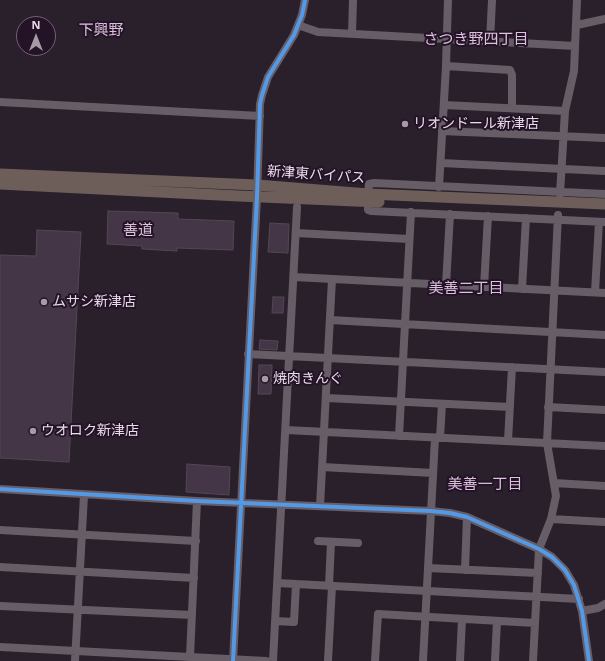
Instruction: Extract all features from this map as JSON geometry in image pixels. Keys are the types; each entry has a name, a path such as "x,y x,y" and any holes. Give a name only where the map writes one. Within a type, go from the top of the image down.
{"highway":[{"name":"新津東バイパス","path":"1,176 368,198 561,205 605,204"},
{"name":"新津東バイパス","path":"1,176 58,186 257,191"},
{"path":"0,188 58,186"},
{"name":"新津東バイパス","path":"561,205 605,211"}],"street":[{"path":"233,660 262,95 268,77 294,35 302,15 305,0"},
{"path":"352,34 353,0"},
{"path":"439,187 448,40 448,0"},
{"path":"490,42 492,0"},
{"path":"533,661 539,549 551,519 556,496 547,443 548,407 561,205 563,136 565,111 574,71 578,0"},
{"path":"577,25 605,19"},
{"path":"298,25 318,32 575,46"},
{"path":"446,66 510,70 512,75 512,108"},
{"path":"0,102 260,116"},
{"path":"444,105 565,111"},
{"path":"442,131 605,138"},
{"path":"441,163 605,171"},
{"path":"595,292 602,222 561,205 439,187 374,183 369,184 368,210 371,211 526,218 561,205 605,194"},
{"path":"273,661 297,207"},
{"path":"399,436 410,212"},
{"path":"446,285 450,214"},
{"path":"484,287 488,216"},
{"path":"522,289 526,218"},
{"path":"296,233 409,239"},
{"path":"294,277 605,293"},
{"path":"320,506 332,279"},
{"path":"330,320 605,335"},
{"path":"248,354 605,372"},
{"path":"508,441 512,367"},
{"path":"326,398 510,408"},
{"path":"423,661 433,473 442,404"},
{"path":"548,407 605,410"},
{"path":"286,430 605,446"},
{"path":"322,467 433,473"},
{"path":"554,483 605,486"},
{"path":"0,489 197,501 431,511 467,517 539,549 552,557 565,570 574,585 579,599 589,661"},
{"path":"75,661 84,495"},
{"path":"190,657 197,501"},
{"path":"464,570 467,517"},
{"path":"551,519 605,522"},
{"path":"0,530 196,541"},
{"path":"318,541 358,543"},
{"path":"328,661 331,542"},
{"path":"0,567 194,578"},
{"path":"428,568 538,573"},
{"path":"277,583 579,599"},
{"path":"275,621 294,622 296,584"},
{"path":"582,611 598,608 605,604"},
{"path":"0,606 192,615"},
{"path":"376,661 378,614 536,623"},
{"path":"460,661 462,619"},
{"path":"495,661 497,620"},
{"path":"0,647 166,658 190,657 266,661"}],"building":[{"path":"108,211 178,213 178,219 234,221 233,250 177,248 177,251 142,249 142,246 107,244"},
{"path":"270,223 289,224 288,253 268,252"},
{"path":"37,230 81,232 69,462 0,458 0,255 36,256"},
{"path":"273,297 284,297 283,313 272,313"},
{"path":"260,340 278,341 277,350 259,349"},
{"name":"焼肉きんぐ","path":"259,365 272,365 271,394 258,394"},
{"path":"187,464 230,467 229,495 186,492"}],"cycle path":[{"path":"233,661 257,197 260,104 268,77 294,35 302,15 305,0"},
{"path":"0,489 197,501 431,511 467,517 539,549 552,557 565,570 574,585 582,611 589,661"}],"place":[{"name":"リオンドール新津店","path":"405,124"},
{"name":"ムサシ新津店","path":"44,302"},
{"name":"焼肉きんぐ","path":"265,379"},
{"name":"ウオロク新津店","path":"33,431"}],"district":[{"name":"下興野","path":"101,31"},
{"name":"さつき野四丁目","path":"476,40"},
{"name":"善道","path":"138,231"},
{"name":"美善二丁目","path":"466,289"},
{"name":"美善一丁目","path":"485,485"}]}
